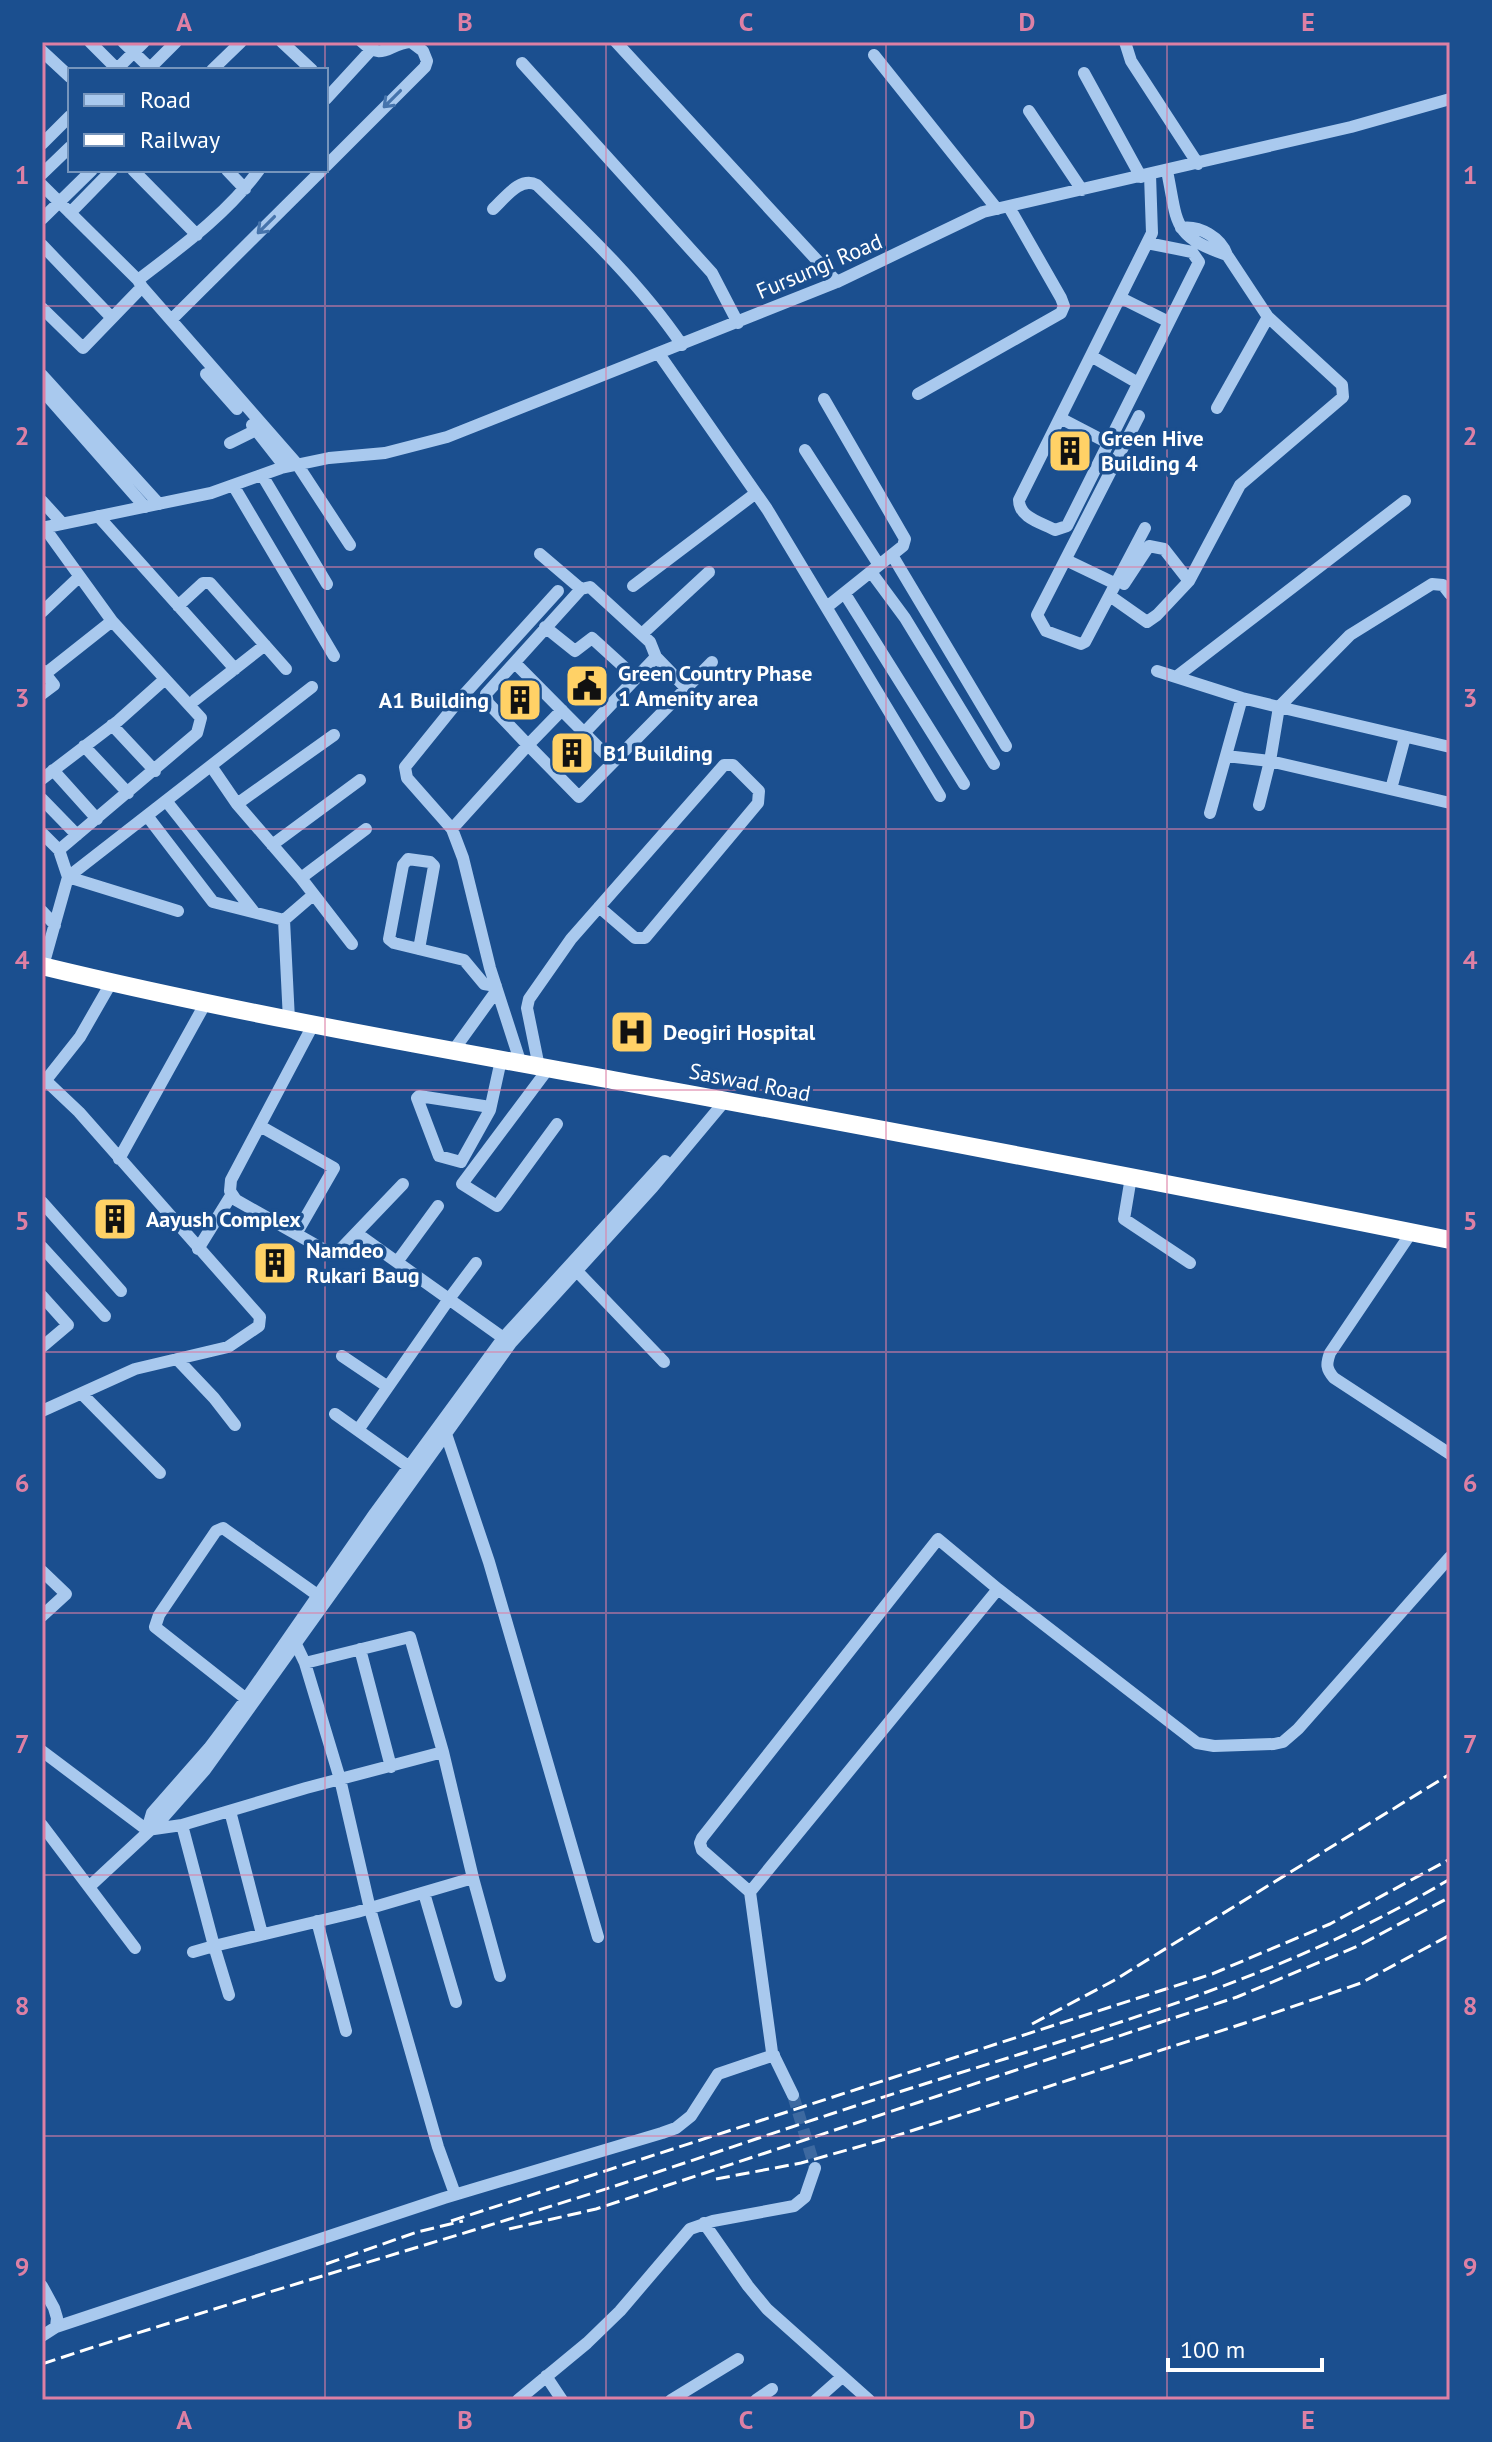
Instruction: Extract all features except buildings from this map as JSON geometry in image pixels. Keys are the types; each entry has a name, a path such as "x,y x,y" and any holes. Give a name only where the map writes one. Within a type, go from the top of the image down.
{"highway":[{"name":"Saswad Road","path":"43,966 205,1004 1131,1177 1450,1240"}],"street":[{"path":"90,42 114,68"},
{"path":"123,42 148,68"},
{"path":"118,68 144,42"},
{"path":"150,68 176,42"},
{"path":"214,68 241,42"},
{"path":"282,42 310,68"},
{"path":"328,164 425,67 427,61 423,51 410,42 388,51 366,46 329,91"},
{"path":"616,42 837,282"},
{"path":"1125,42 1131,61 1198,164"},
{"path":"42,51 68,75"},
{"path":"874,55 1003,208 1064,306 1061,313 918,394"},
{"path":"522,63 712,273 738,323"},
{"path":"1084,73 1146,176 1152,233 1147,243 1121,298 1019,500 1022,513 1055,530 1067,526 1199,262 1192,252 1147,243"},
{"name":"Fursungi Road","path":"43,527 211,493 291,466 329,458 385,453 447,437 837,282 983,212 1351,127 1450,99"},
{"path":"1029,111 1082,190"},
{"path":"42,144 68,118"},
{"path":"42,123 52,133"},
{"path":"42,174 68,149"},
{"path":"1111,598 1147,622 1157,615 1189,581 1240,485 1343,397 1342,385 1268,317 1219,240 1191,226 1181,228 1177,224 1167,171"},
{"path":"42,219 90,172"},
{"path":"70,213 110,172"},
{"path":"135,172 197,235"},
{"path":"229,172 245,189"},
{"path":"42,308 83,348 140,284 197,235 245,189 258,172"},
{"path":"171,320 320,172"},
{"path":"493,209 522,183 530,181 537,185 633,283 682,345"},
{"path":"42,185 140,284 171,320 291,466 350,545"},
{"path":"42,245 112,318"},
{"path":"1121,298 1169,322"},
{"path":"1217,408 1268,317"},
{"path":"659,354 756,493 828,606 940,796"},
{"path":"1091,356 1138,383"},
{"path":"206,374 291,466"},
{"path":"42,375 159,504"},
{"path":"42,390 145,507"},
{"path":"824,399 905,539 903,546 828,606"},
{"path":"1139,416 1037,615 1046,631 1081,644 1085,642 1111,598 1149,546 1164,549 1189,581"},
{"path":"1060,418 1108,443"},
{"path":"230,443 256,430"},
{"path":"805,450 994,764"},
{"path":"262,475 327,584"},
{"path":"233,485 334,656"},
{"path":"633,586 756,493"},
{"path":"42,501 62,523"},
{"path":"1176,677 1405,501"},
{"path":"98,516 235,669"},
{"path":"43,527 112,621 201,718 197,733 59,850"},
{"path":"1111,598 1145,528"},
{"path":"540,554 581,589"},
{"path":"892,555 1006,746"},
{"path":"1066,560 1116,584"},
{"path":"642,634 709,572"},
{"path":"42,612 79,577"},
{"path":"178,606 203,583 210,583 286,669"},
{"path":"1259,805 1279,707 1341,643 1363,625 1432,584 1443,585 1450,594"},
{"path":"686,688 656,657 654,647 642,634 593,588 581,589 485,697 579,797 712,662"},
{"path":"536,1067 497,988 463,858 452,829 407,778 405,767 460,699 558,591"},
{"path":"845,594 964,784"},
{"path":"42,694 54,685 44,672 112,621"},
{"path":"545,627 575,651 592,638 636,678"},
{"path":"195,700 265,645"},
{"path":"584,733 656,657"},
{"path":"515,663 613,762"},
{"path":"1157,671 1242,698 1450,747"},
{"path":"42,779 164,680"},
{"path":"68,877 312,687"},
{"path":"1210,813 1242,698"},
{"path":"452,829 562,710"},
{"path":"112,725 155,771"},
{"path":"237,804 334,735"},
{"path":"1391,789 1405,737"},
{"path":"84,746 128,793"},
{"path":"1226,756 1270,761 1450,803"},
{"path":"557,1124 497,1206 462,1184 536,1067 527,1008 529,999 571,939 599,907 724,765 733,765 759,791 758,803 645,938 635,938 599,907"},
{"path":"211,766 237,804 301,878 352,944"},
{"path":"53,770 97,819"},
{"path":"272,845 360,780"},
{"path":"42,799 77,835"},
{"path":"167,802 254,912"},
{"path":"148,817 208,898 284,920"},
{"path":"301,878 366,829"},
{"path":"42,833 59,850 68,877 43,966"},
{"path":"419,949 434,866 430,862 408,859 403,865 389,936 394,943 464,960 484,984 497,988"},
{"path":"68,877 178,911"},
{"path":"284,920 313,895"},
{"path":"42,911 55,925"},
{"path":"284,920 289,1020"},
{"path":"42,1411 135,1369 228,1347 261,1322 260,1317 79,1112 43,1081 80,1037 111,983"},
{"path":"453,1051 497,988"},
{"path":"119,1159 205,1004"},
{"path":"313,1025 231,1180 232,1194 236,1200 336,1254 403,1184"},
{"path":"490,1107 417,1098 439,1156 459,1162 490,1107 501,1060"},
{"path":"90,1886 147,1830 152,1813 250,1701 507,1340 720,1101"},
{"path":"260,1126 334,1168 296,1234"},
{"path":"1131,1177 1124,1219 1190,1263"},
{"path":"198,1249 232,1194"},
{"path":"42,1202 121,1291"},
{"path":"397,1262 438,1206"},
{"path":"1411,1233 1330,1353 1327,1370 1334,1378 1450,1454"},
{"path":"359,1235 507,1340"},
{"path":"42,1247 105,1316"},
{"path":"358,1430 476,1263"},
{"path":"574,1268 664,1362"},
{"path":"42,1296 68,1325 42,1347"},
{"path":"342,1356 388,1387"},
{"path":"177,1359 235,1425"},
{"path":"82,1394 160,1473"},
{"path":"335,1414 413,1470"},
{"path":"444,1428 489,1562 598,1937"},
{"path":"250,1701 155,1627 159,1615 216,1531 223,1528 321,1598"},
{"path":"793,2095 774,2055 750,1892 702,1850 700,1843 938,1539 1197,1743 1214,1746 1283,1742 1298,1729 1450,1557"},
{"path":"42,1571 66,1594 42,1616"},
{"path":"750,1892 998,1589"},
{"path":"305,1663 410,1637 500,1976"},
{"path":"294,1639 305,1663 340,1779 370,1909 438,2147 455,2194"},
{"path":"360,1649 391,1767"},
{"path":"42,1751 147,1830 182,1825 443,1752"},
{"path":"230,1811 262,1934"},
{"path":"42,1825 135,1948"},
{"path":"182,1825 229,1995"},
{"path":"193,1952 370,1909 473,1878"},
{"path":"424,1893 456,2002"},
{"path":"317,1921 346,2031"},
{"path":"42,2336 56,2327 455,2194 676,2128 691,2116 718,2074 774,2055"},
{"path":"518,2400 587,2343 620,2311 690,2229 704,2223 794,2206 805,2197 815,2168"},
{"path":"704,2223 767,2309 869,2400"},
{"path":"42,2286 54,2308 56,2327"},
{"path":"671,2400 738,2359"},
{"path":"546,2376 562,2400"},
{"path":"816,2400 842,2377"},
{"path":"756,2400 772,2389"}],"tunnel":[{"path":"793,2095 815,2168"}],"railway":[{"path":"1032,2024 1113,1981 1450,1774"},
{"path":"451,2221 1212,1974 1330,1924 1450,1859"},
{"path":"42,2364 615,2186 1181,2001 1319,1947 1450,1879"},
{"path":"509,2229 596,2209 1237,1997 1358,1946 1450,1897"},
{"path":"716,2179 801,2163 886,2139 1245,2023 1361,1983 1450,1935"},
{"path":"326,2264 417,2232 463,2221"}],"place":[{"name":"Green Hive Building 4","path":"1070,451"},
{"name":"Green Country Phase 1 Amenity area","path":"587,686"},
{"name":"A1 Building","path":"520,700"},
{"name":"B1 Building","path":"572,753"},
{"name":"Deogiri Hospital","path":"632,1032"},
{"name":"Aayush Complex","path":"115,1219"},
{"name":"Namdeo Rukari Baug","path":"275,1263"}]}
